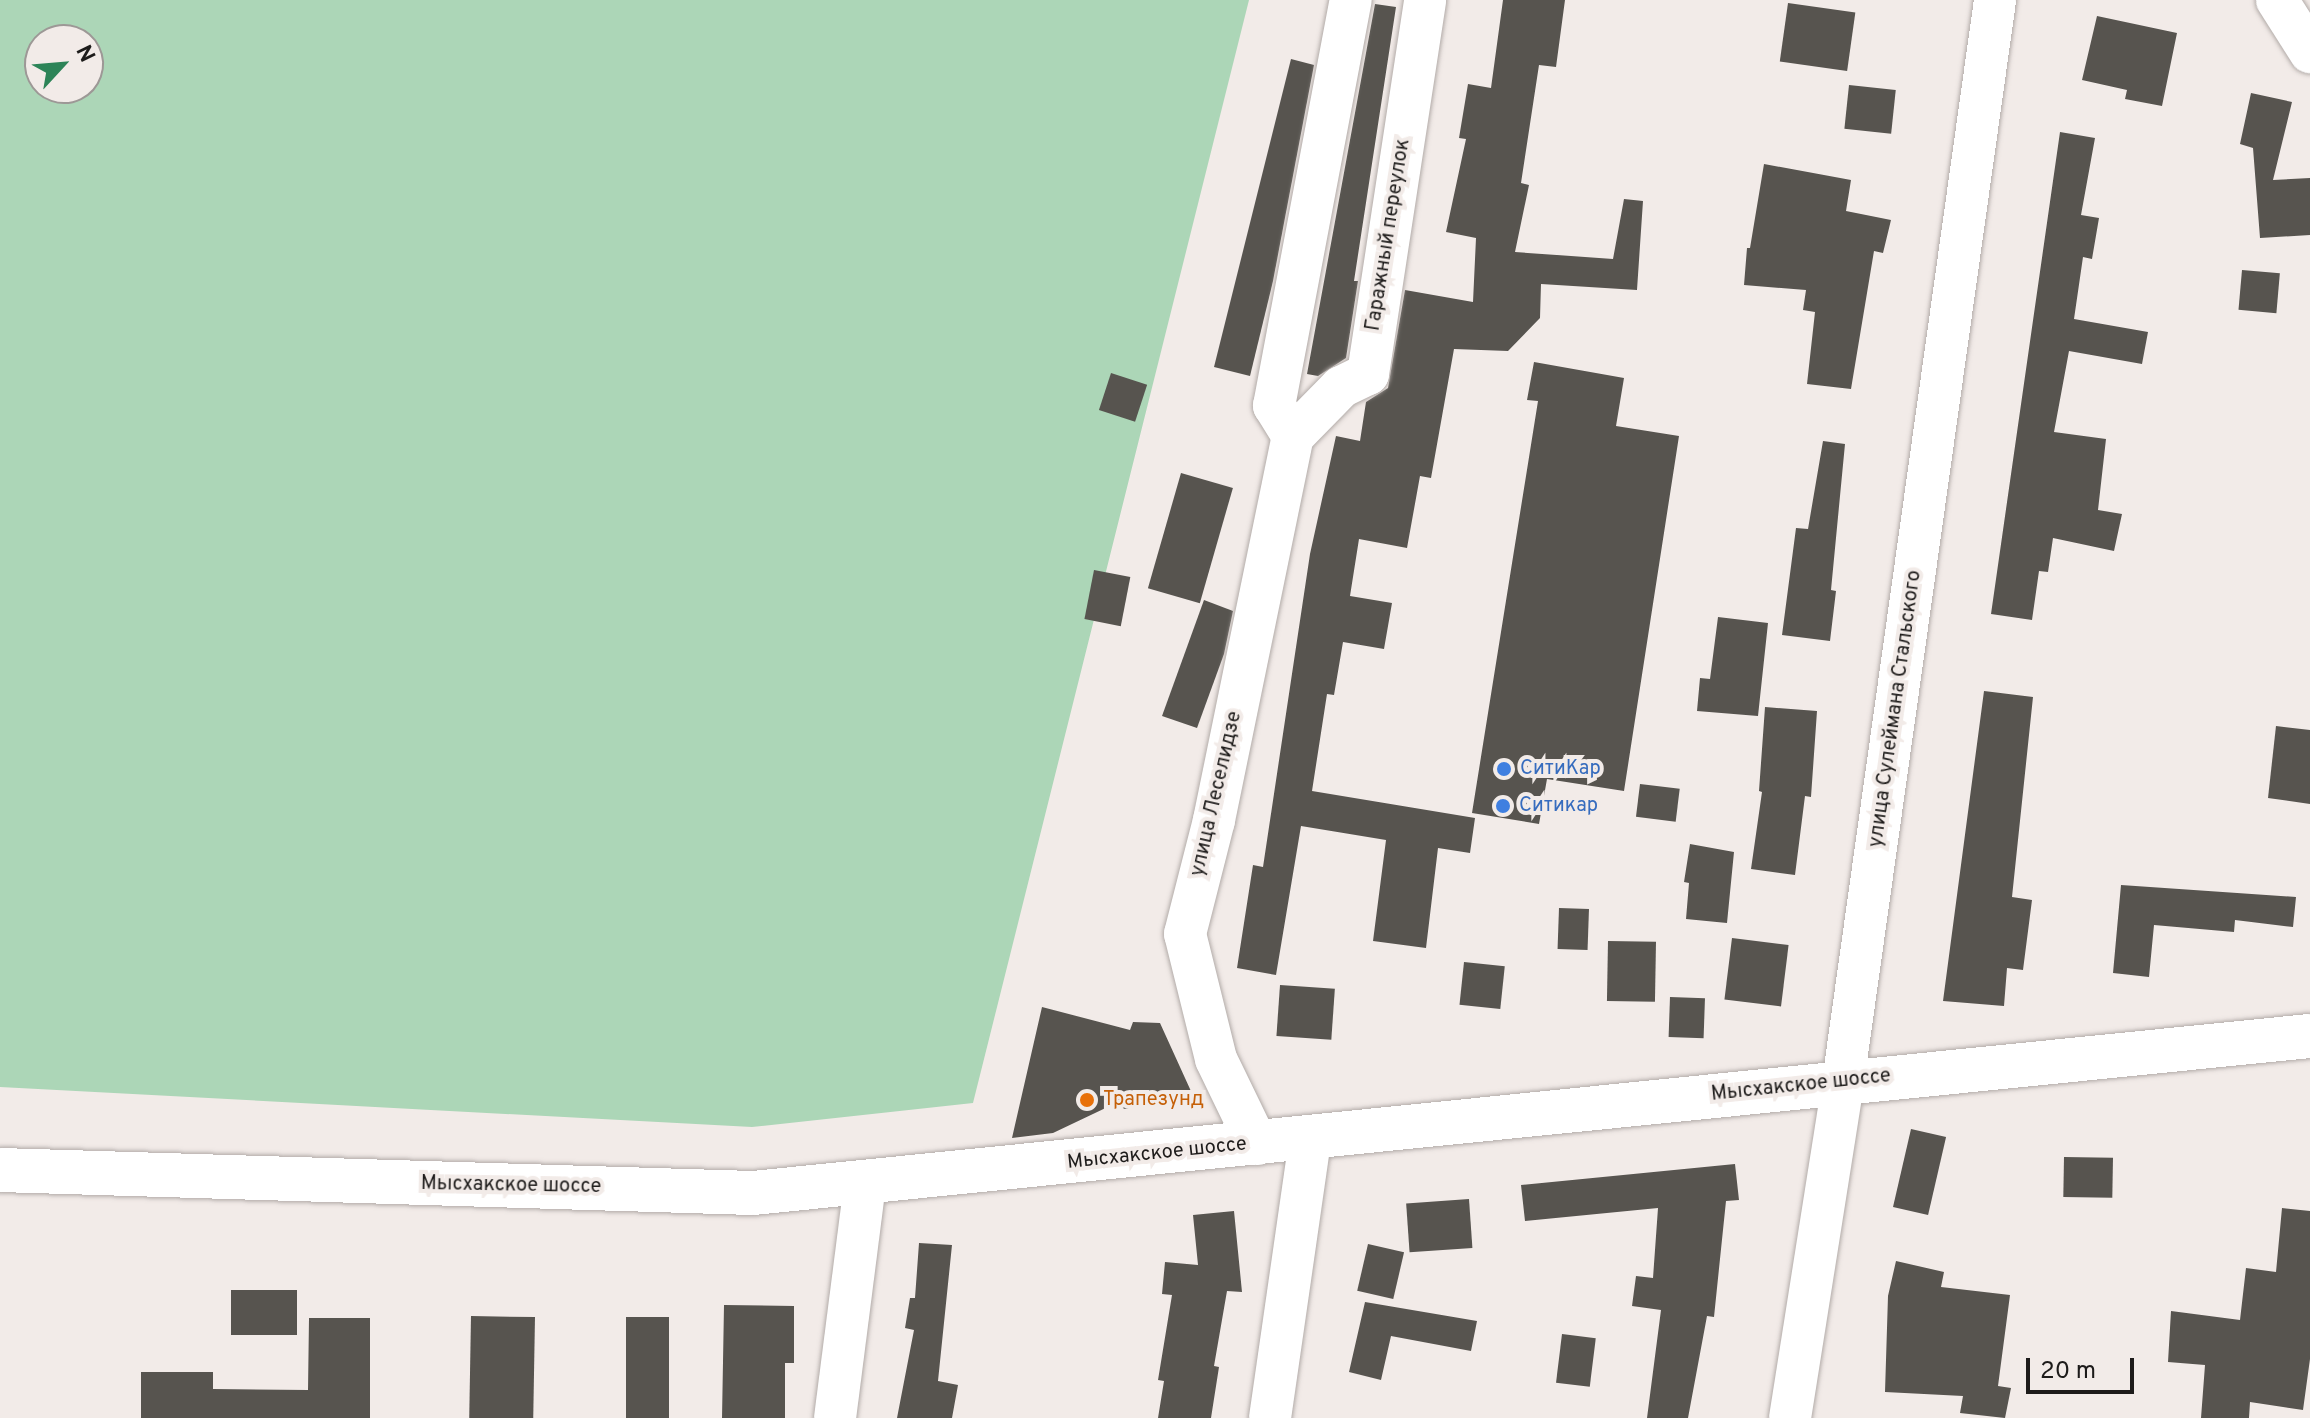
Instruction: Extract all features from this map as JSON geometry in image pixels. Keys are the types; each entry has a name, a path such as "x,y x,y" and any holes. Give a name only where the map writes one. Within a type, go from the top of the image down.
{"street":[{"path":"1293,436 1274,406 1351,0"},
{"name":"Гаражный переулок","path":"1293,436 1341,387 1368,374 1425,0"},
{"name":"улица Сулеймана Стальского","path":"1790,1418 1843,1082 1995,0"},
{"path":"2277,0 2310,52"},
{"name":"улица Леселидзе","path":"1257,1144 1216,1059 1185,934 1214,820 1293,436"},
{"name":"Мысхакское шоссе","path":"0,1170 753,1193 2310,1036"},
{"path":"1270,1418 1310,1139"},
{"path":"835,1418 865,1183"}],"green space":[{"path":"0,0 1249,0 973,1103 752,1127 0,1087"}],"building":[{"path":"1503,0 1565,0 1556,67 1539,65 1521,183 1529,185 1515,252 1613,259 1624,199 1643,201 1637,290 1541,284 1540,318 1508,351 1454,349 1431,478 1420,476 1407,548 1359,539 1350,596 1392,603 1384,649 1343,642 1334,695 1327,694 1312,791 1475,818 1470,853 1438,848 1426,948 1373,941 1386,840 1301,826 1276,975 1237,968 1253,865 1263,867 1310,554 1336,436 1360,441 1366,402 1388,388 1405,290 1473,302 1476,238 1446,232 1466,139 1459,138 1468,84 1491,88"},
{"path":"1788,3 1855,12 1847,71 1780,61"},
{"path":"1375,4 1396,7 1354,281 1358,281 1346,358 1318,376 1307,374"},
{"path":"2097,16 2177,33 2162,106 2125,99 2127,90 2082,80"},
{"path":"1291,59 1314,65 1273,281 1250,376 1214,367"},
{"path":"1849,85 1896,90 1891,134 1844,129"},
{"path":"2251,93 2292,102 2273,180 2310,178 2310,235 2260,238 2253,148 2240,144"},
{"path":"2060,132 2095,138 2081,215 2099,218 2092,259 2083,257 2074,319 2148,332 2142,364 2069,351 2054,432 2106,439 2098,510 2122,514 2114,551 2053,538 2048,572 2039,571 2032,620 1991,614"},
{"path":"1764,164 1851,180 1846,211 1891,220 1883,253 1874,251 1851,389 1807,384 1815,312 1803,310 1806,290 1744,285 1747,248 1750,248"},
{"path":"2242,270 2280,273 2276,313 2239,310"},
{"path":"1534,362 1624,378 1616,426 1679,436 1624,791 1547,779 1539,824 1472,813 1538,401 1527,400"},
{"path":"1111,373 1147,385 1135,422 1099,410"},
{"path":"1823,441 1845,444 1831,590 1836,591 1830,641 1782,635 1796,528 1808,529"},
{"path":"1181,473 1233,488 1200,603 1148,588"},
{"path":"1094,570 1130,577 1121,626 1084,619"},
{"path":"1204,600 1233,611 1224,654 1197,728 1162,716"},
{"path":"1718,617 1768,623 1758,716 1697,711 1700,678 1710,679"},
{"path":"1984,691 2033,697 2012,897 2032,900 2023,970 2007,968 2004,1006 1943,1001"},
{"path":"1765,707 1817,711 1811,797 1805,796 1795,875 1751,869 1762,792 1759,791"},
{"path":"2276,726 2310,730 2310,804 2268,798"},
{"path":"1640,784 1680,789 1676,822 1636,817"},
{"path":"1690,844 1734,852 1727,923 1686,919 1689,883 1684,882"},
{"path":"2121,885 2296,897 2293,927 2235,920 2234,932 2154,925 2149,977 2113,973"},
{"path":"1559,908 1589,909 1588,950 1558,949"},
{"path":"1732,938 1789,945 1781,1006 1724,1000"},
{"path":"1608,941 1656,942 1655,1002 1607,1001"},
{"path":"1464,962 1505,966 1500,1009 1460,1005"},
{"path":"1280,985 1335,989 1331,1040 1276,1036"},
{"path":"1670,997 1705,998 1704,1038 1669,1037"},
{"path":"1042,1007 1130,1030 1133,1022 1160,1023 1195,1100 1125,1109 1114,1104 1053,1133 1012,1138"},
{"path":"1911,1129 1946,1137 1928,1215 1893,1207"},
{"path":"2064,1157 2113,1158 2112,1198 2063,1197"},
{"path":"1735,1164 1739,1200 1726,1201 1714,1317 1707,1316 1688,1418 1647,1418 1661,1310 1632,1306 1636,1276 1653,1278 1658,1208 1525,1221 1521,1185"},
{"path":"1469,1199 1472,1248 1410,1252 1406,1203"},
{"path":"2282,1208 2310,1211 2310,1359 2303,1410 2250,1402 2249,1418 2201,1418 2205,1365 2168,1362 2171,1311 2240,1320 2246,1268 2276,1272"},
{"path":"1234,1211 1242,1292 1227,1291 1214,1366 1219,1367 1211,1418 1158,1418 1164,1381 1158,1380 1172,1295 1162,1294 1165,1262 1198,1265 1193,1215"},
{"path":"919,1243 952,1245 938,1381 958,1385 952,1418 897,1418 914,1330 905,1328 910,1298 915,1298"},
{"path":"1368,1244 1404,1252 1393,1299 1357,1291"},
{"path":"1896,1261 1944,1272 1941,1287 2010,1295 1998,1386 2011,1388 2005,1418 1960,1413 1963,1396 1885,1392 1888,1296"},
{"path":"231,1290 297,1290 297,1335 231,1335"},
{"path":"1365,1302 1477,1321 1471,1351 1391,1336 1381,1380 1349,1372"},
{"path":"724,1305 794,1306 794,1363 785,1363 785,1418 722,1418"},
{"path":"471,1316 535,1317 533,1418 469,1418"},
{"path":"626,1317 669,1317 669,1418 626,1418"},
{"path":"309,1318 370,1318 370,1418 141,1418 141,1372 213,1372 213,1389 308,1390"},
{"path":"1562,1334 1596,1338 1590,1387 1556,1383"}],"place":[{"name":"СитиКар","path":"1504,769"},
{"name":"Ситикар","path":"1503,806"},
{"name":"Трапезунд","path":"1087,1100"}]}
